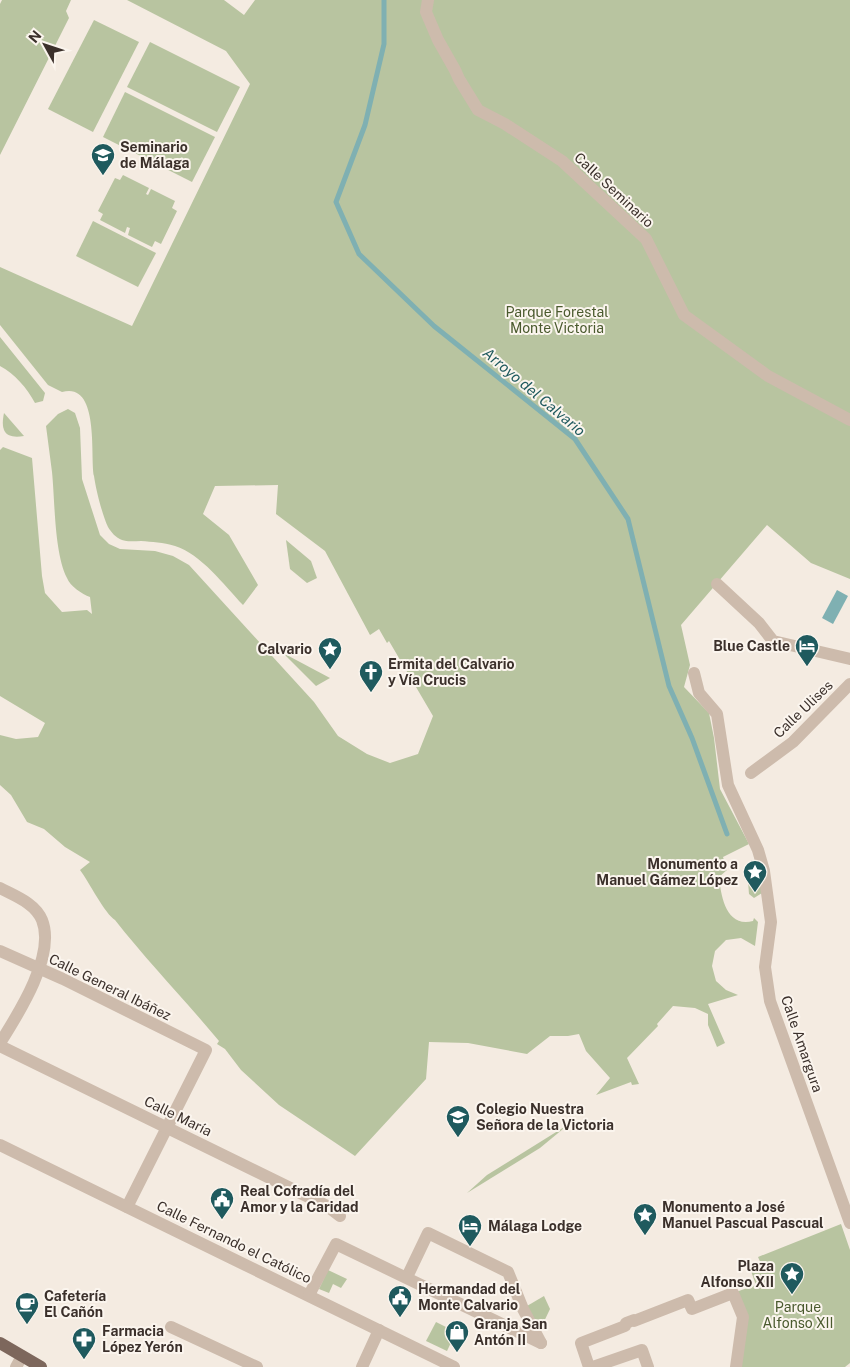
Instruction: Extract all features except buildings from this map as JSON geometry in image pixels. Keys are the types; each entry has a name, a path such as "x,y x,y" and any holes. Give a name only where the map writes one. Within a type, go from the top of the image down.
{"main road":[{"path":"0,1344 19,1361 41,1367"}],"street":[{"name":"Calle Seminario","path":"428,0 426,12 438,40 478,110 505,124 562,161 646,239 684,315 768,376 850,420"},
{"path":"717,584 759,623 773,641 850,659"},
{"name":"Calle Amargura","path":"694,673 699,693 717,714 728,785 758,850 764,871 771,922 765,967 770,1001 850,1223"},
{"name":"Calle Ulises","path":"750,773 793,742 823,714 850,684"},
{"path":"0,888 28,903 42,918 47,941 40,969 0,1044"},
{"name":"Calle General Ibáñez","path":"0,951 63,979 206,1050 167,1127"},
{"name":"Calle María","path":"0,1044 327,1206 340,1216"},
{"path":"127,1207 167,1127"},
{"name":"Calle Fernando el Católico","path":"0,1145 454,1367"},
{"path":"309,1295 336,1244 541,1343 523,1309 508,1272 428,1233 407,1277"},
{"path":"589,1367 581,1343 625,1326 626,1323 688,1300 692,1309 734,1293 743,1317 736,1367"},
{"path":"171,1326 257,1367"},
{"path":"362,1367 379,1330"},
{"path":"593,1367 642,1350 648,1367"}],"green space":[{"path":"2,0 71,0 66,11 69,18 0,155 0,4"},
{"name":"Parque Forestal Monte Victoria","path":"127,0 224,0 244,15 255,0 850,0 850,579 811,563 767,525 681,625 690,665 684,687 709,713 720,789 749,844 723,857 727,870 719,877 721,893 727,909 737,920 744,922 753,921 754,918 758,922 755,946 741,938 726,940 715,951 712,966 716,981 726,990 738,995 708,1004 725,1043 717,1047 708,1025 708,1014 695,1008 673,1006 657,1024 658,1026 627,1058 639,1084 632,1085 631,1082 596,1095 610,1078 586,1051 579,1034 550,1036 527,1054 468,1043 429,1042 426,1079 355,1156 279,1105 241,1070 225,1049 217,1044 219,1041 111,917 80,870 90,862 65,847 44,829 27,822 11,795 0,785 0,735 16,739 38,737 45,723 0,696 0,450 3,447 32,458 45,593 62,612 87,610 92,614 90,597 83,594 67,578 57,541 52,472 46,426 58,414 68,409 75,413 80,428 82,479 100,535 109,544 120,549 155,551 173,556 189,565 314,702 338,736 367,754 390,763 418,754 433,716 389,641 387,643 379,629 370,635 325,551 276,514 278,485 215,486 203,514 229,535 258,585 243,605 212,571 185,550 158,542 126,541 112,533 104,516 94,476 91,422 88,408 82,398 74,392 62,392 48,385 0,325 0,267 132,326 250,84 226,51"},
{"path":"94,20 139,42 93,132 48,109"},
{"path":"150,42 240,87 217,132 127,87"},
{"path":"125,92 215,137 192,182 103,137"},
{"path":"123,175 149,188 146,194 148,195 151,189 175,201 172,208 177,211 161,244 155,241 152,247 128,235 130,228 127,227 125,233 100,220 103,214 98,211 115,178 120,180"},
{"path":"93,221 156,253 138,287 76,256"},
{"path":"0,337 45,393 43,401 35,403 20,382 0,366"},
{"path":"4,413 24,436 18,437 6,433 3,425"},
{"path":"286,540 311,561 317,578 307,583 290,569"},
{"path":"283,653 330,678 316,686"},
{"path":"751,865 757,868 762,893 754,898 749,894 747,869"},
{"path":"569,1124 540,1148 467,1193 487,1175"},
{"name":"Parque Alfonso XII","path":"841,1224 850,1250 850,1363 845,1367 736,1367 741,1326 733,1293 756,1285 751,1271 762,1266 758,1257"},
{"path":"328,1270 347,1279 341,1288 333,1284 329,1293 319,1289"},
{"path":"544,1296 550,1309 540,1330 527,1306"},
{"path":"436,1322 456,1332 447,1351 426,1341"}],"water":[{"path":"837,590 848,596 833,624 822,618"}],"waterway":[{"name":"Arroyo del Calvario","path":"384,0 384,44 365,125 336,202 359,254 434,326 575,439 628,519 669,686 692,738 727,834"}],"place":[{"name":"Seminario de Málaga","path":"103,176"},
{"name":"Blue Castle","path":"807,667"},
{"name":"Calvario","path":"330,670"},
{"name":"Ermita del Calvario y Vía Crucis","path":"371,693"},
{"name":"Monumento a Manuel Gámez López","path":"755,893"},
{"name":"Colegio Nuestra Señora de la Victoria","path":"458,1138"},
{"name":"Real Cofradía del Amor y la Caridad","path":"222,1220"},
{"name":"Monumento a José Manuel Pascual Pascual","path":"645,1236"},
{"name":"Málaga Lodge","path":"470,1247"},
{"name":"Plaza Alfonso XII","path":"792,1295"},
{"name":"Hermandad del Monte Calvario","path":"400,1318"},
{"name":"Cafetería El Cañón","path":"27,1325"},
{"name":"Granja San Antón II","path":"457,1353"},
{"name":"Farmacia López Yerón","path":"84,1360"}]}
